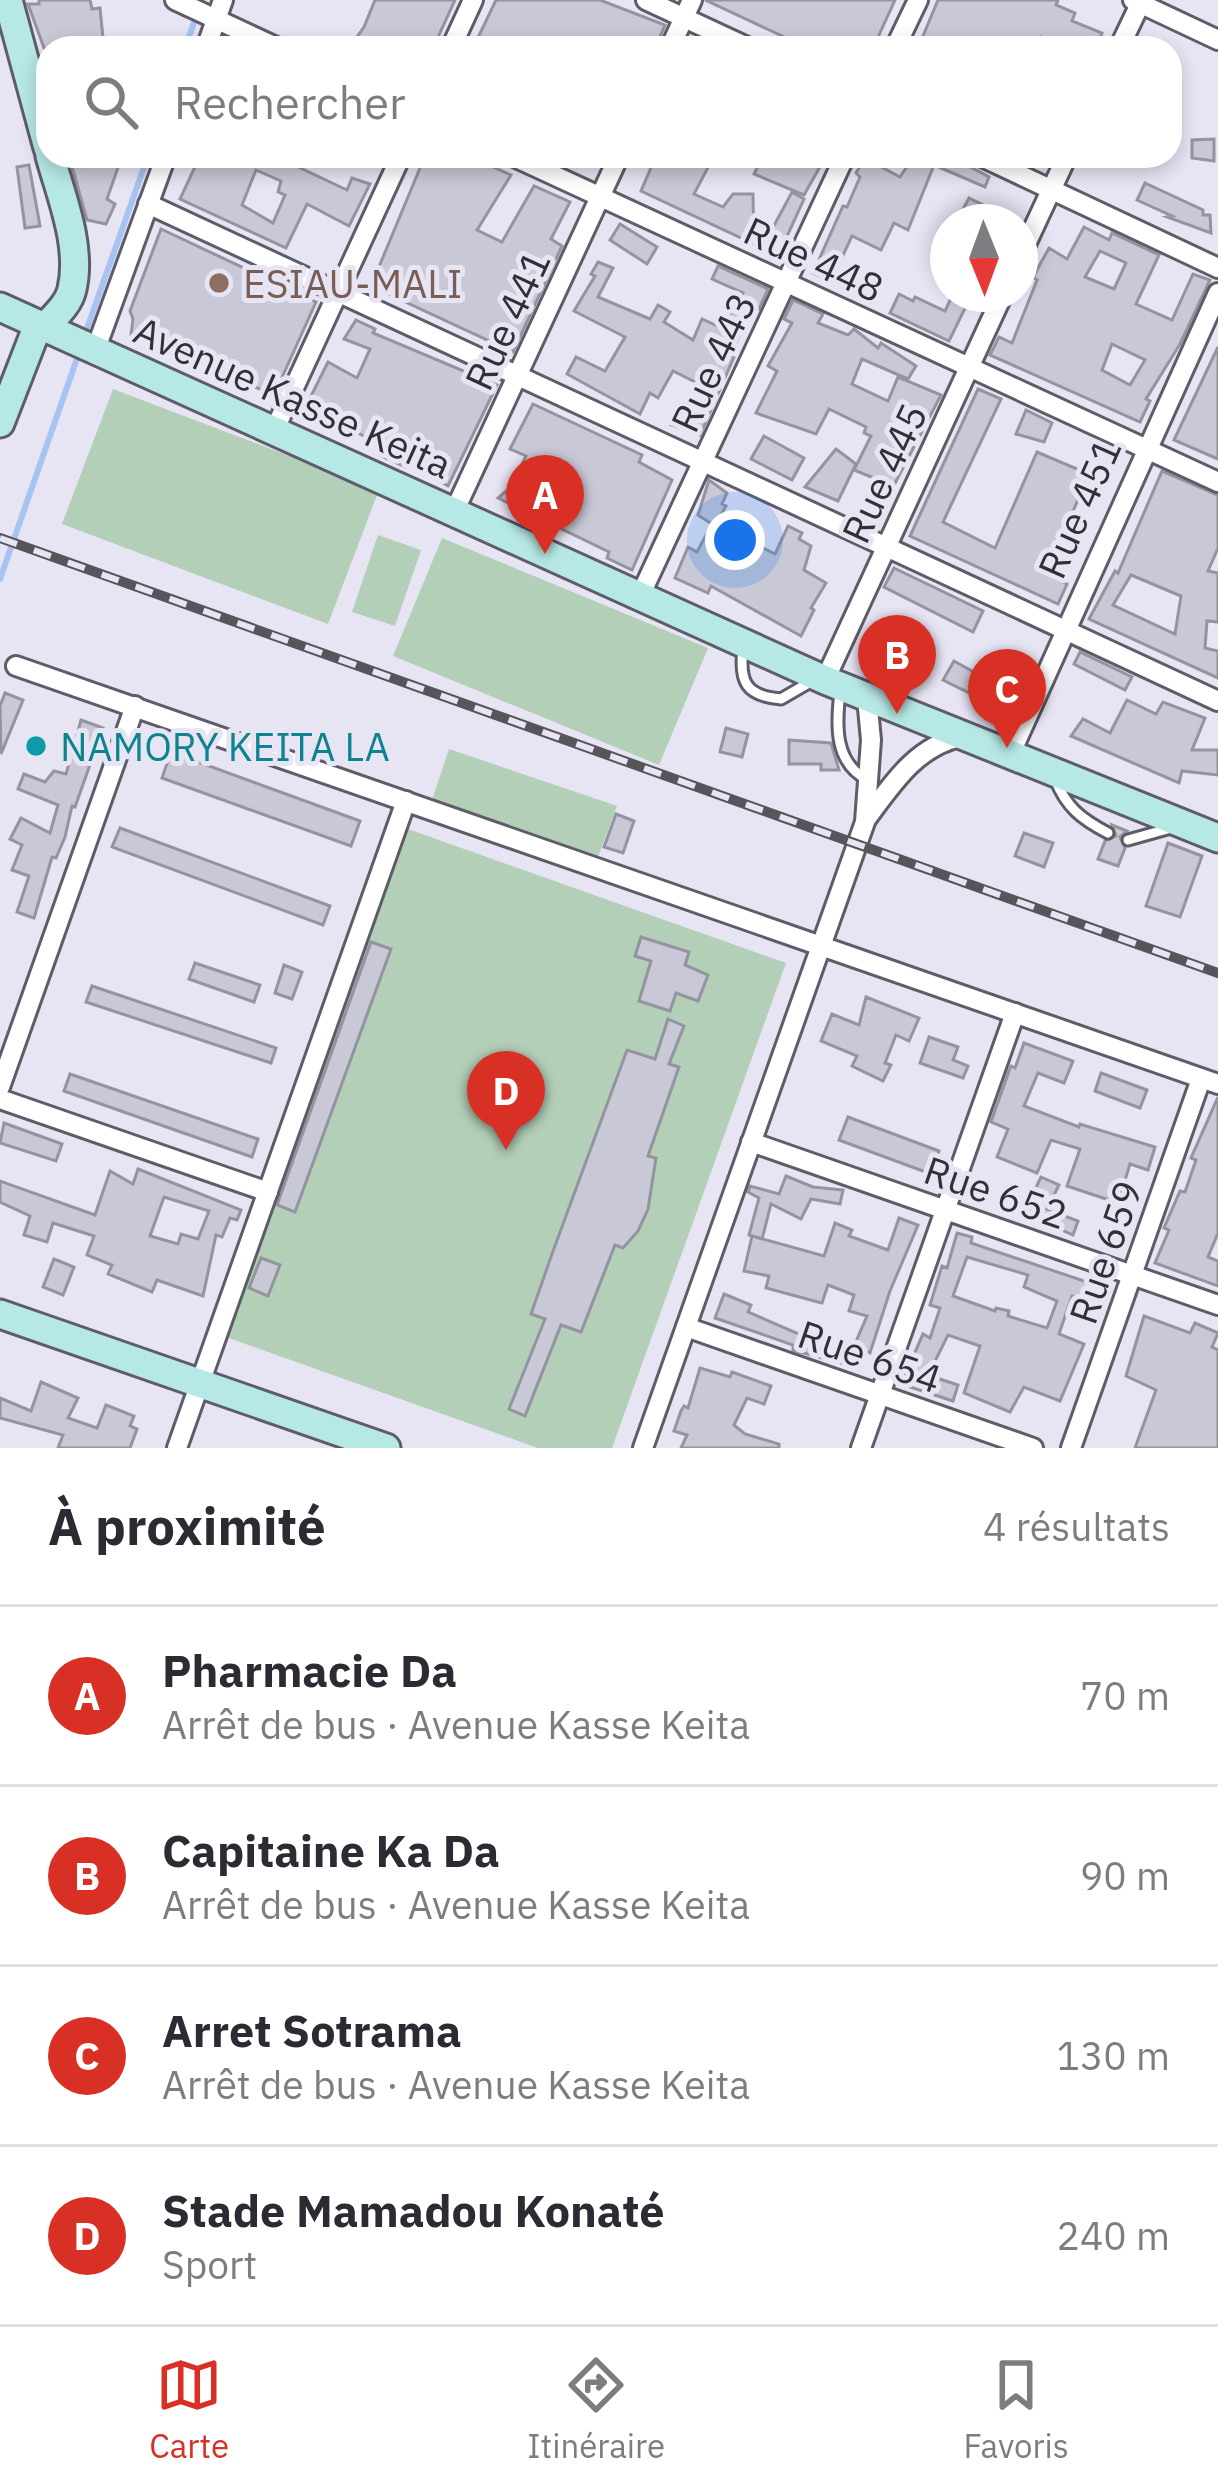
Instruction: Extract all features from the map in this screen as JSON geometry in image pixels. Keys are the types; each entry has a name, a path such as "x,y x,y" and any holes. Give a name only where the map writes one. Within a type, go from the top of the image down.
{"main road":[{"path":"8,0 36,104"},
{"path":"0,423 66,338 64,306 72,291 72,236 53,168"},
{"name":"Avenue Kasse Keita","path":"0,308 827,681 1218,838"},
{"path":"0,1314 386,1448"}],"street":[{"path":"211,36 223,0"},
{"path":"456,36 473,0"},
{"path":"646,0 688,9 730,36"},
{"path":"902,36 918,0"},
{"path":"177,1 252,36"},
{"path":"1124,36 1139,1 1218,40"},
{"path":"66,338 148,204 162,168"},
{"path":"274,431 395,168"},
{"name":"Rue 448","path":"538,168 1218,482"},
{"name":"Rue 441","path":"454,512 613,168"},
{"name":"Rue 443","path":"640,596 839,168"},
{"path":"1006,168 1218,268"},
{"path":"1038,218 1061,168"},
{"path":"148,204 1210,697"},
{"name":"Rue 451","path":"1010,755 1218,293"},
{"name":"Rue 445","path":"827,681 996,312"},
{"path":"16,666 1210,1082"},
{"path":"643,1448 865,822 871,722 867,698"},
{"path":"0,1087 135,706"},
{"path":"865,822 918,754 960,737"},
{"path":"177,1448 406,801"},
{"path":"861,1448 1015,1013"},
{"name":"Rue 659","path":"1071,1448 1132,1275 1210,1082"},
{"path":"0,1099 268,1192"},
{"name":"Rue 652","path":"752,1142 1218,1305"},
{"name":"Rue 654","path":"686,1327 1033,1448"}],"lane":[{"path":"743,643 742,682 750,692 781,699 827,681 844,760 868,780"},
{"path":"1052,771 1064,802 1084,821 1108,833"},
{"path":"1128,840 1181,823"}],"green space":[{"path":"113,389 379,490 328,624 62,524"},
{"path":"378,535 421,550 395,626 352,612"},
{"path":"442,538 708,648 659,765 393,656"},
{"path":"449,749 617,806 596,862 430,806"},
{"path":"408,829 786,963 612,1448 538,1448 226,1337"}],"building":[{"path":"39,0 90,0 92,9 100,8 103,36 40,36 28,4 39,4"},
{"path":"375,0 455,0 438,36 358,36"},
{"path":"496,0 600,0 665,25 660,36 479,36"},
{"path":"705,0 895,0 878,36 782,36"},
{"path":"938,0 1058,0 1056,5 1075,13 1072,21 1102,33 1101,36 923,36"},
{"path":"1214,139 1214,161 1192,158 1192,140"},
{"path":"29,165 40,226 25,228 17,167"},
{"path":"72,168 118,168 107,199 115,204 106,224 87,220"},
{"path":"194,168 300,168 347,190 352,178 370,184 349,226 307,204 286,248 180,199","holes":["256,170 281,181 278,192 285,195 273,223 242,205"]},
{"path":"420,168 496,168 511,175 477,230 502,242 534,186 570,202 551,239 562,246 513,352 371,286"},
{"path":"651,168 708,168 694,194 723,207 733,194 753,194 754,244 641,191"},
{"path":"757,168 819,168 804,195 754,174"},
{"path":"859,168 883,168 900,177 906,168 933,168 908,230 894,223 881,250 852,236 831,281 813,273 843,206 847,207 860,177"},
{"path":"941,168 972,168 989,177 985,187"},
{"path":"1145,183 1210,215 1211,233 1137,200"},
{"path":"792,192 804,199 778,256 762,248"},
{"path":"620,224 657,247 647,264 610,240"},
{"path":"1084,227 1109,240 1112,233 1159,255 1136,304 1172,320 1193,274 1210,280 1180,344 1146,399 1150,401 1140,422 990,355 999,337 1012,343 1024,312 1038,312 1038,268 1049,248 1067,259","holes":["1100,251 1126,263 1114,289 1085,277","1112,344 1145,360 1130,385 1102,370"]},
{"path":"161,229 316,302 274,395 131,335 130,311"},
{"path":"598,262 613,268 598,297 650,319 658,305 670,312 664,322 693,340 702,319 722,328 743,293 712,279 718,266 768,289 743,327 700,435 672,425 695,410 705,387 673,371 658,398 650,393 640,414 567,374 576,357 605,371 625,337 574,311"},
{"path":"899,294 930,304 930,312 963,312 949,341 890,313"},
{"path":"793,300 823,314 818,323 848,335 854,329 878,348 881,343 916,366 908,379 862,359 852,384 888,401 898,377 941,395 891,491 881,481 854,470 871,436 864,433 866,427 829,409 816,434 756,413 777,371 768,366 792,323 784,319"},
{"path":"356,320 375,329 373,333 497,385 448,486 408,463 406,467 381,456 385,446 305,408 328,362 357,378 370,349 344,339"},
{"path":"1218,347 1218,459 1174,440"},
{"path":"978,389 1001,399 943,522 995,548 1037,452 1089,474 1046,574 1067,584 1058,604 910,536"},
{"path":"533,404 642,455 639,462 672,480 632,570 607,558 609,552 498,498 510,488 526,456 510,449"},
{"path":"1026,410 1052,423 1044,442 1016,434"},
{"path":"764,436 804,458 792,480 751,459"},
{"path":"836,449 856,464 838,501 805,487"},
{"path":"1162,471 1218,495 1218,548 1208,571 1218,573 1218,622 1207,621 1205,648 1218,651 1218,678 1089,619 1115,571 1118,573","holes":["1131,575 1181,596 1175,634 1113,605"]},
{"path":"709,480 727,493 716,524 775,554 788,526 802,533 799,539 811,546 804,570 826,583 801,636 711,586 708,593 675,578 688,547 697,552 712,524 698,515"},
{"path":"894,568 983,611 973,632 884,587"},
{"path":"886,621 922,636 908,668 872,652"},
{"path":"1080,652 1132,677 1125,690 1074,664"},
{"path":"1008,656 1033,666 1028,679 1020,676 1002,709 943,680 954,661 983,677 989,664 1002,669"},
{"path":"5,693 23,700 1,754 0,706"},
{"path":"1127,700 1156,714 1163,702 1205,718 1192,750 1218,750 1218,775 1182,771 1179,783 1071,736 1083,719 1110,733"},
{"path":"81,720 103,728 65,837 56,858 52,857 34,918 17,912 29,876 12,870 22,845 10,839 21,818 50,833 58,805 18,789 24,774 45,782 54,771 66,774"},
{"path":"726,728 748,734 742,757 720,752"},
{"path":"789,740 831,743 839,770 821,770 821,764 789,764"},
{"path":"171,752 360,821 351,846 162,778"},
{"path":"616,814 634,821 623,853 604,847"},
{"path":"1112,825 1127,831 1120,837 1125,848 1118,866 1098,859 1105,841 1116,836"},
{"path":"120,828 330,906 323,925 112,847"},
{"path":"1024,833 1053,843 1044,867 1015,856"},
{"path":"1168,843 1202,856 1180,917 1146,906"},
{"path":"641,937 689,952 685,965 708,975 698,1001 676,993 670,1011 639,1001 651,961 635,956"},
{"path":"371,942 391,949 295,1212 277,1205"},
{"path":"195,963 260,985 254,1002 189,979"},
{"path":"284,965 302,972 292,999 275,993"},
{"path":"92,986 276,1048 271,1063 86,1002"},
{"path":"866,997 919,1018 909,1041 896,1035 883,1081 852,1066 857,1056 821,1041 832,1014 859,1025"},
{"path":"668,1019 684,1026 669,1064 679,1067 648,1156 656,1158 648,1209 623,1248 615,1245 581,1332 561,1325 525,1416 509,1409 545,1319 531,1314 552,1254 627,1050 655,1059"},
{"path":"929,1037 958,1047 953,1060 968,1066 963,1078 920,1063"},
{"path":"1024,1043 1073,1061 1064,1083 1038,1073 1024,1106 1079,1127 1155,1147 1148,1170 1130,1164 1118,1203 1067,1186 1080,1149 1051,1140 1037,1173 997,1157 1008,1129 991,1122"},
{"path":"1101,1073 1147,1090 1140,1108 1095,1091"},
{"path":"70,1074 258,1139 252,1157 64,1091"},
{"path":"1218,1097 1218,1233 1208,1257 1218,1261 1218,1286 1155,1263 1169,1230 1164,1228 1180,1191 1185,1192 1196,1160 1191,1158"},
{"path":"848,1117 939,1151 931,1174 839,1140"},
{"path":"4,1123 62,1144 56,1161 0,1143"},
{"path":"138,1169 241,1210 237,1220 230,1218 222,1237 216,1235 203,1296 157,1280 152,1292 108,1274 112,1265 87,1255 94,1236 53,1223 47,1242 24,1235 30,1216 0,1202 0,1181 95,1215 110,1171 133,1184","holes":["164,1197 209,1211 198,1239 181,1234 178,1244 150,1236"]},
{"path":"786,1176 813,1187 843,1190 840,1204 811,1199 801,1219 771,1204 762,1239 749,1235 759,1198 748,1192 750,1186 779,1194"},
{"path":"1041,1177 1059,1185 1047,1209 1078,1221 1073,1235 1013,1208 1017,1198 1029,1202"},
{"path":"899,1218 918,1225 870,1353 854,1346 867,1316 849,1311 854,1295 828,1285 822,1303 766,1288 769,1276 744,1271 752,1236 824,1256 835,1223 852,1230 849,1236 888,1250"},
{"path":"957,1233 972,1237 971,1243 1090,1283 1087,1300 1072,1296 1059,1334 1084,1344 1060,1401 1024,1387 1010,1412 964,1393 980,1346 948,1335 928,1375 958,1385 953,1401 901,1384 923,1334 930,1338 940,1308 930,1305 942,1266 947,1268","holes":["967,1257 1028,1275 1024,1287 1057,1301 1047,1328 1008,1316 1009,1311 995,1311 953,1296"]},
{"path":"261,1258 280,1265 268,1296 249,1288"},
{"path":"54,1259 74,1267 63,1295 43,1287"},
{"path":"724,1294 751,1305 748,1312 848,1349 844,1364 793,1350 793,1345 715,1318"},
{"path":"1144,1316 1190,1333 1195,1323 1218,1333 1212,1347 1218,1350 1218,1448 1135,1448 1156,1390 1126,1376"},
{"path":"700,1368 730,1377 732,1372 771,1386 764,1404 747,1398 734,1425 779,1448 681,1448 687,1435 674,1431 684,1406 688,1408"},
{"path":"41,1382 78,1398 68,1418 97,1428 106,1405 134,1416 130,1426 137,1429 130,1448 58,1448 63,1435 0,1418 0,1398 31,1411"}],"waterway":[{"path":"189,36 202,0"},
{"path":"84,337 144,168"},
{"path":"0,579 80,350"}],"railway":[{"path":"0,538 1218,973"}],"place":[{"name":"ESIAU-MALI","path":"219,283"},
{"name":"Pharmacie Da","path":"545,554"},
{"name":"Capitaine Ka Da","path":"897,714"},
{"name":"NAMORY KEITA LA","path":"36,746"},
{"name":"Arret Sotrama","path":"1007,748"},
{"name":"Stade Mamadou Konaté","path":"506,1150"}]}
